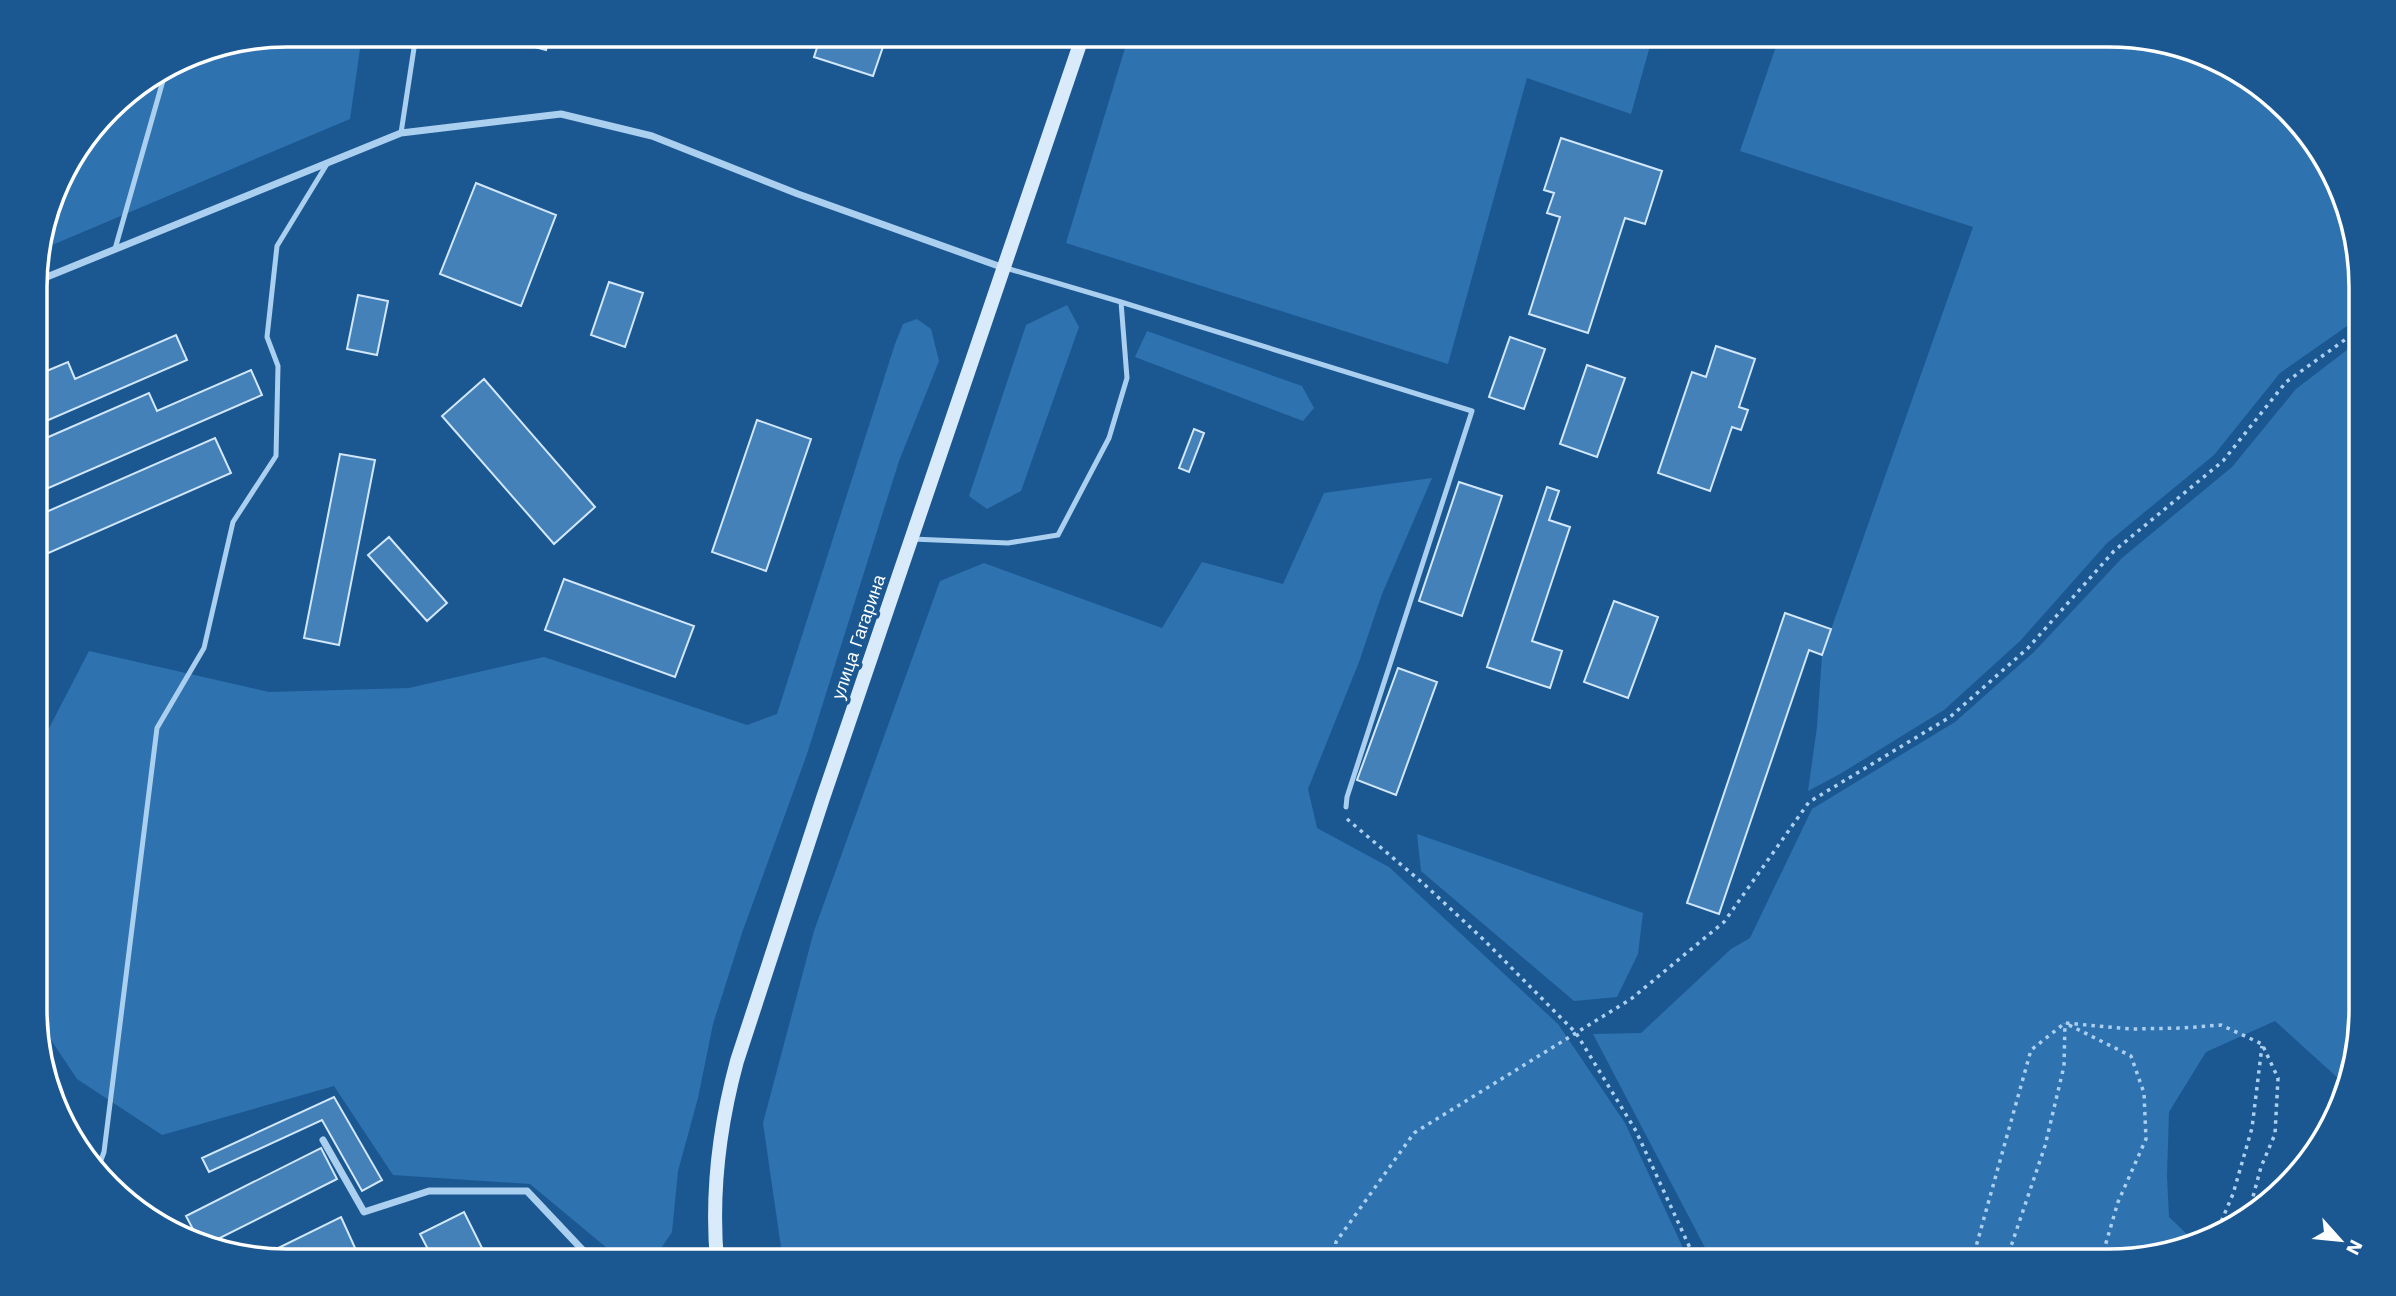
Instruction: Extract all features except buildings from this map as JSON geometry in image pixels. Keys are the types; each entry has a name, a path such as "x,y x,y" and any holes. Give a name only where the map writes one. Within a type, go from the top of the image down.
{"main road":[{"name":"улица Гагарина","path":"717,1249 715,1190 720,1134 728,1093 750,1017 1079,47"}],"street":[{"path":"48,276 401,133 561,114 652,136 798,194 1004,268"},
{"path":"323,1140 364,1212 429,1191 527,1191 582,1249"}],"lane":[{"path":"401,133 414,47"},
{"path":"115,249 162,83"},
{"path":"101,1159 157,729 204,648 233,522 276,456 278,366 267,337 277,246 328,163"},
{"path":"1004,268 1472,411 1351,783 1346,807"},
{"path":"912,539 1008,543 1058,535 1109,439 1127,378 1121,302"}],"path":[{"path":"1336,1248 1336,1242 1414,1133 1631,999 1724,922 1810,802 1950,717 2028,648 2114,551 2224,461 2286,382 2349,337"},
{"path":"1347,820 1485,940 1576,1033 1636,1131 1690,1248"},
{"path":"2010,1248 2045,1146 2064,1066 2065,1023"},
{"path":"2065,1023 2131,1056 2144,1093 2146,1139 2118,1202 2105,1248"},
{"path":"1976,1248 2031,1050 2065,1023 2131,1029 2221,1025 2262,1044 2278,1078 2275,1134 2261,1167 2252,1200"},
{"path":"2222,1220 2233,1194 2252,1128 2262,1044"}],"shaded area":[{"path":"360,47 350,119 51,245 55,225 72,181 97,141 129,107 181,72 225,55 256,49"},
{"path":"1125,47 1650,47 1631,114 1527,78 1448,364 1066,243"},
{"path":"1776,47 2140,49 2171,55 2229,79 2255,97 2278,118 2299,141 2317,167 2341,225 2347,256 2349,325 2280,373 2214,455 2107,543 2020,641 1944,710 1808,791 1817,727 1822,655 1973,227 1740,151"},
{"path":"1067,305 1079,327 1021,491 987,509 969,496 1026,325"},
{"path":"917,319 931,329 939,361 899,461 807,754 742,933 713,1024 698,1098 678,1171 672,1232 661,1249 608,1249 530,1184 393,1175 334,1086 162,1135 77,1079 49,1037 47,731 89,651 269,692 409,688 544,657 747,725 777,714 903,324"},
{"path":"1147,331 1302,386 1314,408 1303,421 1135,357"},
{"path":"2349,348 2349,1008 2347,1040 2338,1078 2275,1021 2206,1052 2169,1112 2169,1217 2188,1235 2186,1236 2124,1248 1705,1248 1593,1034 1641,1033 1731,949 1750,938 1812,809 1955,722 2034,652 2122,558 2232,467 2296,389"},
{"path":"1432,478 1382,594 1359,662 1308,789 1317,828 1389,867 1558,1024 1625,1123 1683,1248 781,1249 763,1123 814,931 940,581 984,563 1162,628 1202,562 1283,584 1324,493"},
{"path":"1417,834 1643,913 1638,954 1617,997 1574,1001 1421,871"}]}
